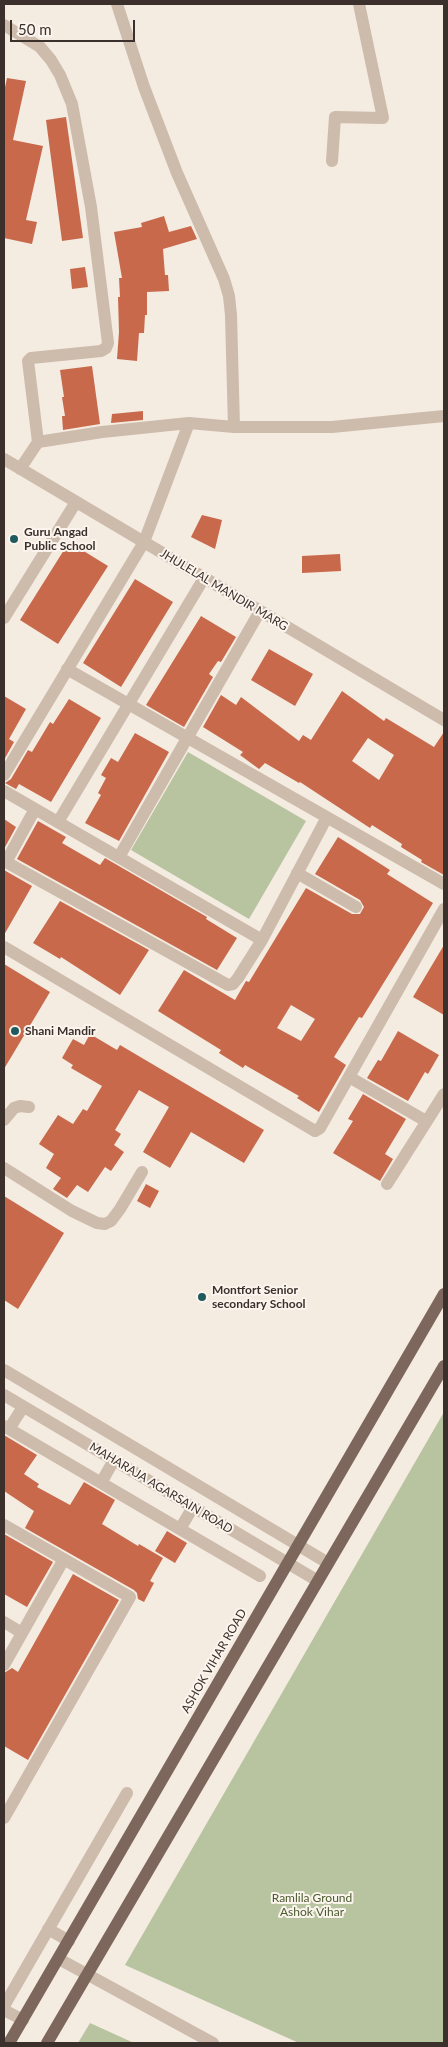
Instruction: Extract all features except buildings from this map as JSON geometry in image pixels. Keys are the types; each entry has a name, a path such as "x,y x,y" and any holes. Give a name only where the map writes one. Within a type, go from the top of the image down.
{"main road":[{"name":"ASHOK VIHAR ROAD","path":"9,2043 286,1562 444,1294"},
{"path":"47,2043 444,1366"}],"street":[{"path":"117,4 144,87 177,174 224,279 229,296 234,427"},
{"path":"332,161 335,116 382,118 359,4"},
{"path":"4,25 40,48 51,60 60,75 72,104 91,207 108,343 106,348 101,351 31,358 28,361 38,442 20,469"},
{"path":"38,442 102,432 189,423 234,427 332,427 444,416"},
{"path":"4,774 144,542 189,423"},
{"name":"JHULELAL MANDIR MARG","path":"4,459 444,720"},
{"path":"4,618 76,502"},
{"path":"58,822 204,578"},
{"path":"119,857 260,611"},
{"path":"67,669 444,884"},
{"path":"4,791 262,940"},
{"path":"35,809 6,862 228,985 233,984 238,978 262,940 327,817"},
{"path":"297,873 356,908"},
{"path":"4,947 315,1131 320,1128 444,909"},
{"path":"349,1077 426,1121"},
{"path":"387,1184 444,1094"},
{"path":"4,1120 14,1108 20,1106 28,1107"},
{"path":"4,1168 72,1211 97,1223 104,1224 111,1221 120,1209 142,1172"},
{"path":"4,1370 328,1564"},
{"name":"MAHARAJA AGARSAIN ROAD","path":"4,1395 318,1581"},
{"path":"23,1406 6,1427 260,1576"},
{"path":"101,1483 114,1460"},
{"path":"180,1529 193,1507"},
{"path":"4,1525 130,1598 4,1818"},
{"path":"4,1664 64,1559"},
{"path":"4,1622 22,1633"},
{"path":"23,2020 4,2008 127,1793"},
{"path":"48,1929 69,1941"},
{"path":"59,1959 87,1976 213,2043"}],"green space":[{"path":"188,752 306,821 249,919 131,850"},
{"name":"Ramlila Ground Ashok Vihar","path":"444,1412 444,2043 299,2043 125,1965"},
{"path":"90,2023 134,2043 78,2043"}],"place":[{"name":"Guru Angad Public School","path":"14,539"},
{"name":"Shani Mandir","path":"15,1031"},
{"name":"Montfort Senior secondary School","path":"202,1297"}]}
